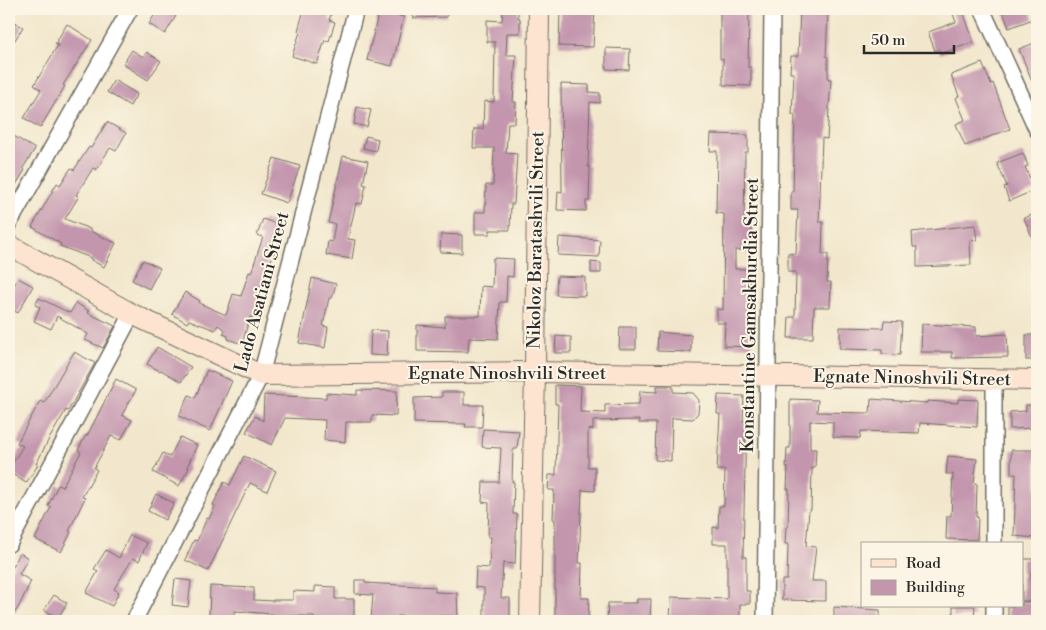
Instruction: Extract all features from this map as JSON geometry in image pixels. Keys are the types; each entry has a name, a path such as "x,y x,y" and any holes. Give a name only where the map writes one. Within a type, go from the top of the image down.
{"street":[{"path":"9,224 130,9"},
{"name":"Lado Asatiani Street","path":"134,621 261,375 356,9"},
{"name":"Nikoloz Baratashvili Street","path":"530,621 535,372 538,9"},
{"name":"Konstantine Gamsakhurdia Street","path":"765,621 772,9"},
{"path":"982,9 1037,130"},
{"name":"Egnate Ninoshvili Street","path":"9,245 132,314 261,375 535,372 1037,380"},
{"path":"9,544 132,314"},
{"path":"994,380 994,542"},
{"path":"994,608 994,621"}],"building":[{"path":"158,9 164,9 176,16 165,34 149,24"},
{"path":"306,9 333,9 329,20 335,22 329,41 325,40 317,64 292,56 300,32 298,31 303,13"},
{"path":"412,9 447,9 447,17 413,18"},
{"path":"503,9 518,9 518,18 520,18 520,33 507,33 506,55 516,55 513,102 516,102 515,123 508,123 506,153 517,154 514,204 511,204 510,230 490,230 490,234 475,234 475,212 485,212 486,185 493,185 494,148 473,148 474,129 483,129 484,101 494,102 495,42 487,42 487,20 502,21"},
{"path":"560,9 595,9 593,47 559,46"},
{"path":"720,9 749,10 748,67 751,67 751,86 723,85 723,59 720,59"},
{"path":"800,9 828,9 826,57 828,57 828,79 831,79 827,139 822,138 819,222 823,222 822,254 828,254 827,282 831,282 830,307 814,307 813,338 788,338 789,317 795,317 796,272 788,272 788,253 796,254 798,210 791,210 795,115 792,115 794,73 790,73 791,56 798,56"},
{"path":"951,9 962,9 974,42 940,54 939,49 935,51 928,32 956,22"},
{"path":"1002,9 1030,9 1033,19 1009,28"},
{"path":"379,11 404,17 392,66 367,60"},
{"path":"9,19 23,27 15,40 9,37"},
{"path":"67,24 92,40 63,85 65,86 40,128 24,118 41,90 34,85 58,45 55,44"},
{"path":"1037,42 1037,93 1019,49"},
{"path":"606,48 630,49 629,70 606,69"},
{"path":"132,50 143,57 147,52 161,61 148,80 123,64"},
{"path":"982,63 991,84 993,83 1010,129 965,146 956,124 965,120 956,98 959,96 951,75"},
{"path":"114,80 137,94 130,106 107,92"},
{"path":"561,84 589,85 589,92 600,93 600,103 590,102 589,201 586,201 586,211 557,210 558,191 562,192"},
{"path":"357,107 371,110 367,127 354,124"},
{"path":"107,122 126,133 116,151 110,148 96,170 93,168 76,195 79,196 65,219 90,229 90,231 116,243 104,267 91,260 91,258 60,246 61,244 32,227 57,183 60,185 71,168 74,170 89,147 91,148"},
{"path":"9,133 35,149 9,196"},
{"path":"711,134 748,135 748,152 745,152 744,225 752,225 751,251 735,250 735,269 750,269 748,328 752,328 752,347 724,346 725,323 717,323 717,309 723,310 724,214 716,213 717,151 710,151"},
{"path":"366,136 378,139 376,151 363,148"},
{"path":"1023,153 1028,166 1025,167 1035,190 1009,201 1004,187 1007,186 997,163"},
{"path":"343,156 368,161 363,184 366,185 362,204 356,203 348,239 355,240 352,259 326,255 328,241 332,242 335,224 328,223"},
{"path":"274,158 300,166 287,203 261,194"},
{"path":"1037,213 1037,249 1024,218"},
{"path":"263,219 279,225 270,249 275,250 271,261 268,261 256,301 259,302 254,318 250,317 242,344 228,339 228,336 223,334 225,330 218,325 215,330 189,320 187,323 172,314 185,292 200,301 199,303 226,315 233,294 241,296 249,272 251,273 263,237 257,235"},
{"path":"975,225 977,240 970,241 971,265 917,267 917,247 913,247 912,232"},
{"path":"441,234 462,235 462,253 440,252"},
{"path":"559,237 600,240 599,257 558,255"},
{"path":"493,258 514,259 513,277 507,276 506,302 500,302 498,339 469,338 468,352 417,351 417,325 445,327 445,316 480,316 481,286 492,287"},
{"path":"143,260 160,268 149,289 132,280"},
{"path":"591,262 601,263 601,273 591,273"},
{"path":"557,276 585,277 585,296 556,295"},
{"path":"18,278 33,286 18,313 9,308 9,295"},
{"path":"312,278 336,284 332,298 329,298 323,326 328,327 325,348 299,343"},
{"path":"39,298 70,313 76,303 89,311 88,313 115,326 103,348 85,340 88,334 57,316 51,329 34,321 40,307 35,305"},
{"path":"884,321 902,322 900,355 882,354 882,350 840,349 840,327 883,328"},
{"path":"922,324 976,327 976,336 1007,334 1008,357 952,358 952,352 921,352"},
{"path":"620,327 636,327 636,349 619,349"},
{"path":"371,330 388,331 387,356 370,355"},
{"path":"658,332 691,335 691,352 657,351"},
{"path":"1026,335 1037,335 1037,360 1026,360"},
{"path":"556,336 571,337 571,353 555,353"},
{"path":"157,347 191,367 181,382 147,364"},
{"path":"74,352 95,363 68,411 66,410 49,439 36,464 38,465 26,483 9,472 23,446 17,443 40,401 44,403"},
{"path":"207,370 232,381 210,431 179,416 189,395 195,398"},
{"path":"116,379 136,390 122,415 132,420 121,440 111,436 94,468 97,470 82,497 85,498 61,552 35,539 51,507 48,506 58,485 62,487 81,452 78,450"},
{"path":"555,385 581,386 580,412 605,413 605,405 639,404 640,391 657,392 657,386 673,386 673,392 693,393 699,400 698,413 693,419 672,418 671,461 655,460 656,423 639,423 639,420 593,421 593,430 588,429 588,467 595,467 595,491 582,490 579,563 582,563 581,598 589,598 588,621 555,621 554,490 548,490 549,475 556,475 558,404 555,404"},
{"path":"357,390 397,391 396,416 372,415 372,422 346,422 345,442 324,440 325,420 285,418 272,445 246,432 255,416 263,421 264,395 326,398 326,393 357,395"},
{"path":"442,392 464,392 464,405 483,405 482,427 465,427 466,424 414,423 414,398 442,397"},
{"path":"718,395 744,396 743,421 746,421 743,557 746,557 746,591 750,591 750,604 740,604 740,620 670,621 671,597 727,599 727,544 713,544 713,527 718,528 719,506 724,506 725,470 717,470 720,414 717,414"},
{"path":"790,399 818,400 817,412 870,413 871,399 927,403 927,401 958,403 958,399 978,400 977,427 920,423 919,433 861,431 860,438 833,437 833,422 810,421 810,449 816,449 815,468 812,468 811,510 809,510 806,546 816,547 812,581 826,581 826,601 782,600 782,580 787,580 788,544 785,544 786,527 788,527 789,489 787,489 788,467 786,467 787,448 790,448"},
{"path":"1026,405 1037,405 1037,428 1010,429 1010,412 1026,411"},
{"path":"483,429 519,431 517,449 513,449 512,482 514,482 513,514 517,514 515,564 503,563 501,598 510,598 510,618 484,617 484,588 475,587 476,567 489,568 491,537 488,537 489,503 482,502 483,482 499,482 501,448 482,447"},
{"path":"180,437 197,445 187,467 189,468 179,486 153,472 163,453 170,457"},
{"path":"1011,450 1036,450 1037,538 1014,536 1016,474 1011,474"},
{"path":"244,456 276,471 267,491 250,483 208,571 185,560 194,540 197,541 207,518 209,519 215,506 213,505 224,482 230,485"},
{"path":"948,456 977,459 974,483 977,484 977,540 946,539 947,516 951,516 953,474 946,474"},
{"path":"156,494 174,503 165,520 148,511"},
{"path":"130,535 147,543 139,561 133,558 114,589 119,592 112,606 86,593 98,571 94,569 106,550 119,558"},
{"path":"20,553 28,558 19,574 31,581 18,608 9,621 9,568 11,570"},
{"path":"1024,559 1037,559 1037,573 1031,573 1031,601 1024,601"},
{"path":"175,579 191,581 188,607 172,605"},
{"path":"355,580 365,580 365,583 435,587 435,592 457,593 458,616 397,616 396,621 371,620 373,595 355,594"},
{"path":"210,586 254,588 254,600 273,601 293,600 293,591 315,592 315,586 335,587 335,599 354,599 354,618 335,618 335,620 314,619 314,616 272,616 272,614 235,611 235,620 209,619"},
{"path":"54,595 67,603 58,618 44,610"},
{"path":"637,599 651,599 650,621 607,621 608,603 637,603"},
{"path":"1024,602 1037,602 1037,621 1008,621 1008,608 1024,608"},
{"path":"834,607 880,610 880,621 834,621"},
{"path":"953,608 975,608 974,617 953,617"}]}
